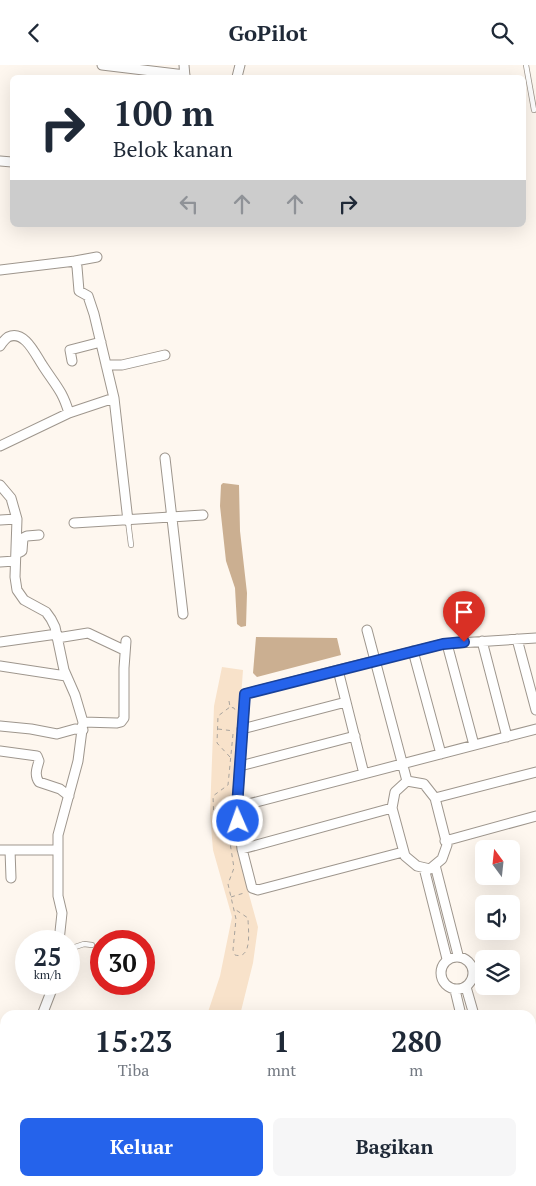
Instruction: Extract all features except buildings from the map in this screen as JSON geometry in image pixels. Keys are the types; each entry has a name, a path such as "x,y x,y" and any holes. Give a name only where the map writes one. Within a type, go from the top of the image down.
{"street":[{"path":"102,65 185,72"},
{"path":"0,270 97,257"},
{"path":"74,261 77,267 79,291 89,299 114,398 128,521"},
{"path":"0,346 8,337 12,336 21,337 34,349 43,366 60,390 69,413"},
{"path":"72,361 70,350 101,342"},
{"path":"106,365 122,365 137,357 165,355"},
{"path":"0,446 69,413 114,398"},
{"path":"164,458 184,614"},
{"path":"0,485 11,498 17,519 15,557 17,589 24,601 46,612 51,619 66,676 75,695 83,726 78,761 60,825 58,896 62,913 60,930"},
{"path":"74,523 203,515"},
{"path":"0,520 17,519"},
{"path":"0,562 15,557 22,551 23,538 39,535"},
{"path":"367,630 407,781"},
{"path":"0,642 88,633 125,645 124,719 121,722 83,726 57,734 0,726"},
{"path":"403,852 258,890 252,888 242,849 237,807 245,694 447,644 536,637"},
{"path":"517,639 536,710"},
{"path":"482,641 507,737"},
{"path":"447,644 474,745"},
{"path":"413,651 441,754"},
{"path":"0,666 66,676"},
{"path":"338,670 364,774"},
{"path":"242,729 346,702"},
{"path":"237,807 536,729"},
{"path":"240,765 355,736"},
{"path":"0,751 37,756 39,761 36,772 39,782 60,789 69,796"},
{"path":"434,797 536,772"},
{"path":"407,781 424,784 434,797 447,845 442,859 430,869 417,866 403,852 392,809 395,792 407,781"},
{"path":"242,849 392,809"},
{"path":"445,841 536,816"},
{"path":"11,878 5,850 58,850"},
{"path":"435,865 458,955"},
{"path":"424,868 447,959"},
{"path":"458,955 470,961 473,969 472,978 466,987 455,990 445,986 440,977 441,967 447,959 458,955"},
{"path":"466,987 473,1010"},
{"path":"455,990 460,1010"},
{"path":"44,1010 50,995"}],"lane":[{"path":"526,65 534,110"},
{"path":"128,521 131,545"}],"path":[{"path":"229,701 230,707"},
{"path":"230,707 235,709 234,717"},
{"path":"230,707 218,716 217,729 217,743 230,757"},
{"path":"233,908 248,918 247,950 243,955 239,956 235,955 233,950 236,919 233,908 228,884 234,868 228,830 214,823 213,796 228,785 234,724"},
{"path":"217,729 233,731"},
{"path":"214,809 237,807"},
{"path":"231,897 249,892 252,888"}],"shaded area":[{"path":"223,483 239,485 240,531 247,593 246,626 241,627 237,624 235,588 226,561 220,506 221,485"},
{"path":"256,637 337,638 341,655 257,677 253,673"},
{"path":"222,667 243,670 233,804 238,855 258,927 253,963 241,1010 209,1010 220,976 232,917 213,850 210,814 214,706"}],"route":[{"path":"238,821 237,807 245,694 443,644 464,642"}]}
